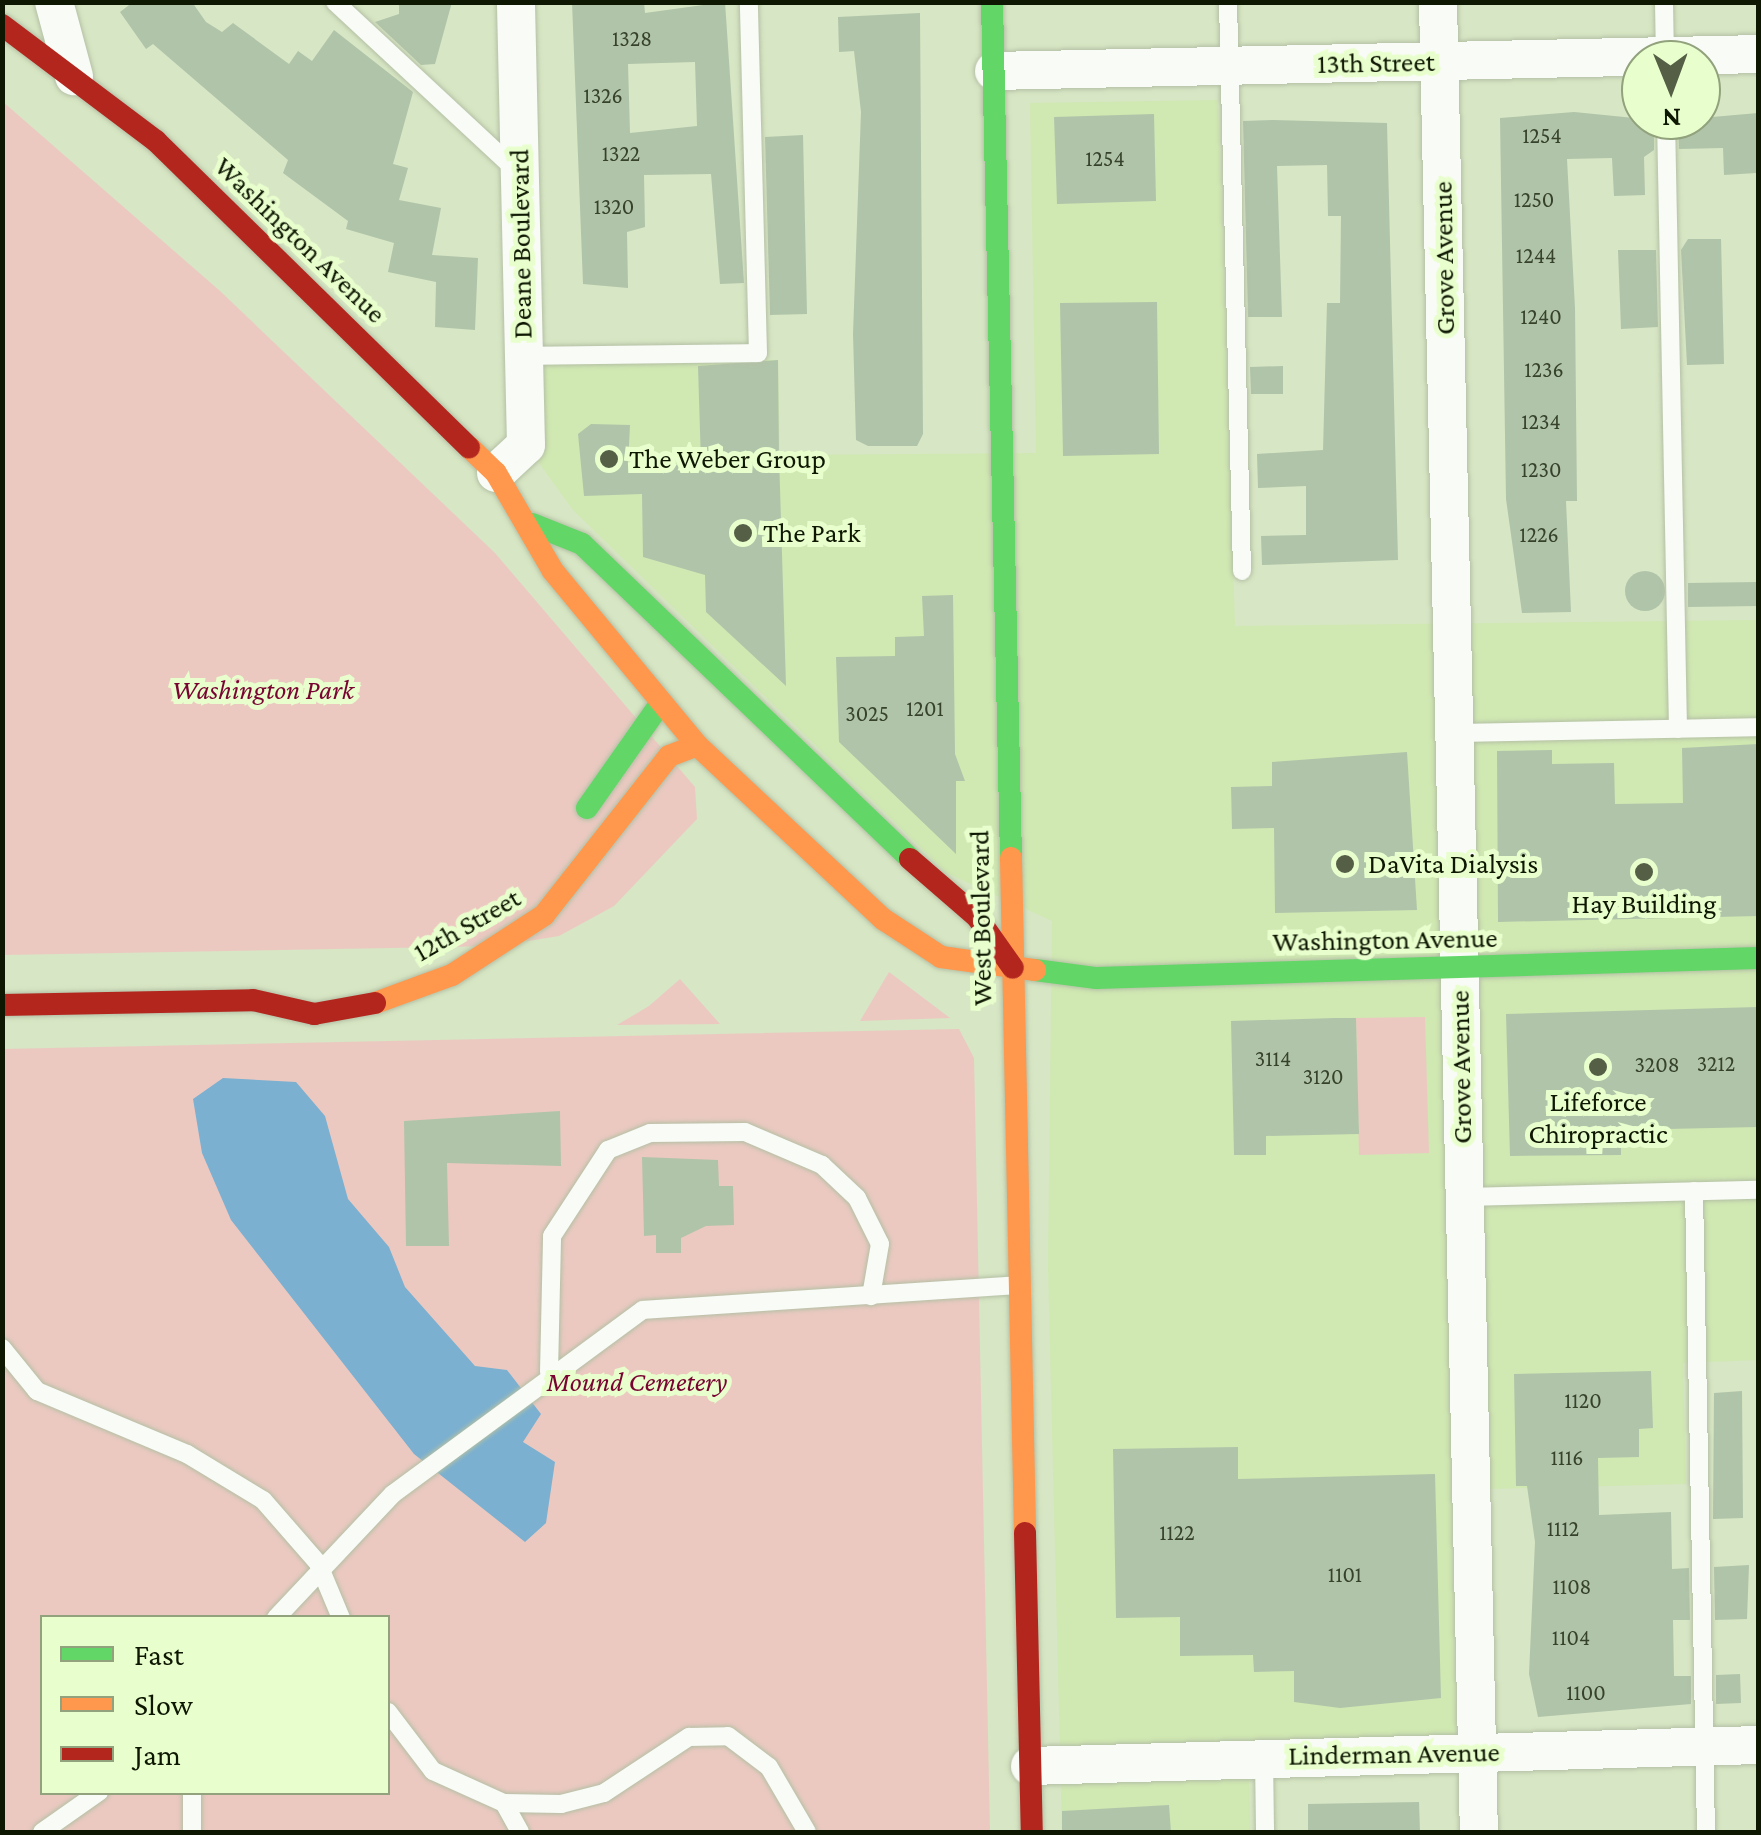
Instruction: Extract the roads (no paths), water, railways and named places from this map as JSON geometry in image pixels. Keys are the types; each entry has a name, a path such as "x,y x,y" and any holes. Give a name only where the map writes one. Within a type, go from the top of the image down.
{"main road":[{"name":"West Boulevard","path":"992,2 1032,1832"},
{"name":"Washington Avenue","path":"2,24 156,141 496,474 532,524 553,572 697,745 883,919 942,957 1096,978 1758,958"},
{"path":"532,524 582,544 842,800 977,918 1014,968"},
{"path":"567,838 660,704 706,706 764,753 842,800"},
{"name":"12th Street","path":"2,1006 252,1000 314,1014 382,1002 452,974 544,915 668,756 697,745"},
{"name":"12th Street","path":"252,1000 298,983"}],"street":[{"path":"54,2 74,76"},
{"name":"Deane Boulevard","path":"496,474 526,445 516,2"},
{"name":"Grove Avenue","path":"1438,2 1479,1832"},
{"name":"13th Street","path":"1721,56 1758,54"},
{"name":"13th Street","path":"994,71 1621,59"},
{"name":"Linderman Avenue","path":"1030,1766 1758,1745"}],"lane":[{"path":"335,2 520,173"},
{"path":"524,356 758,353 749,2"},
{"path":"1228,2 1242,571"},
{"path":"1664,2 1665,40"},
{"path":"1666,140 1678,728"},
{"path":"1454,734 1758,727"},
{"path":"548,1372 552,1236 608,1150 650,1133 745,1132 822,1165 857,1198 880,1244 871,1296"},
{"path":"1464,1197 1758,1190"},
{"path":"1694,1192 1706,1832"},
{"path":"278,1615 318,1563 417,1474 548,1372 643,1310 1021,1284"},
{"path":"2,1348 37,1391 187,1454 263,1500 318,1563 340,1615"},
{"path":"390,1715 433,1771 504,1803 561,1804 604,1793 689,1737 728,1736 769,1767 807,1832"},
{"path":"1264,1757 1265,1832"},
{"path":"42,1832 95,1795"},
{"path":"192,1795 192,1832"},
{"path":"504,1803 520,1832"}],"water":[{"path":"223,1078 296,1082 325,1116 348,1199 389,1247 405,1287 475,1366 507,1370 541,1414 523,1442 555,1462 546,1523 525,1542 414,1454 231,1220 202,1153 193,1099"}],"place":[{"name":"The Weber Group","path":"609,459"},
{"name":"The Park","path":"743,533"},
{"name":"DaVita Dialysis","path":"1345,864"},
{"name":"Hay Building","path":"1644,872"},
{"name":"Lifeforce Chiropractic","path":"1598,1067"}],"park label":[{"name":"Washington Park","path":"263,690"},
{"name":"Mound Cemetery","path":"637,1382"}]}
